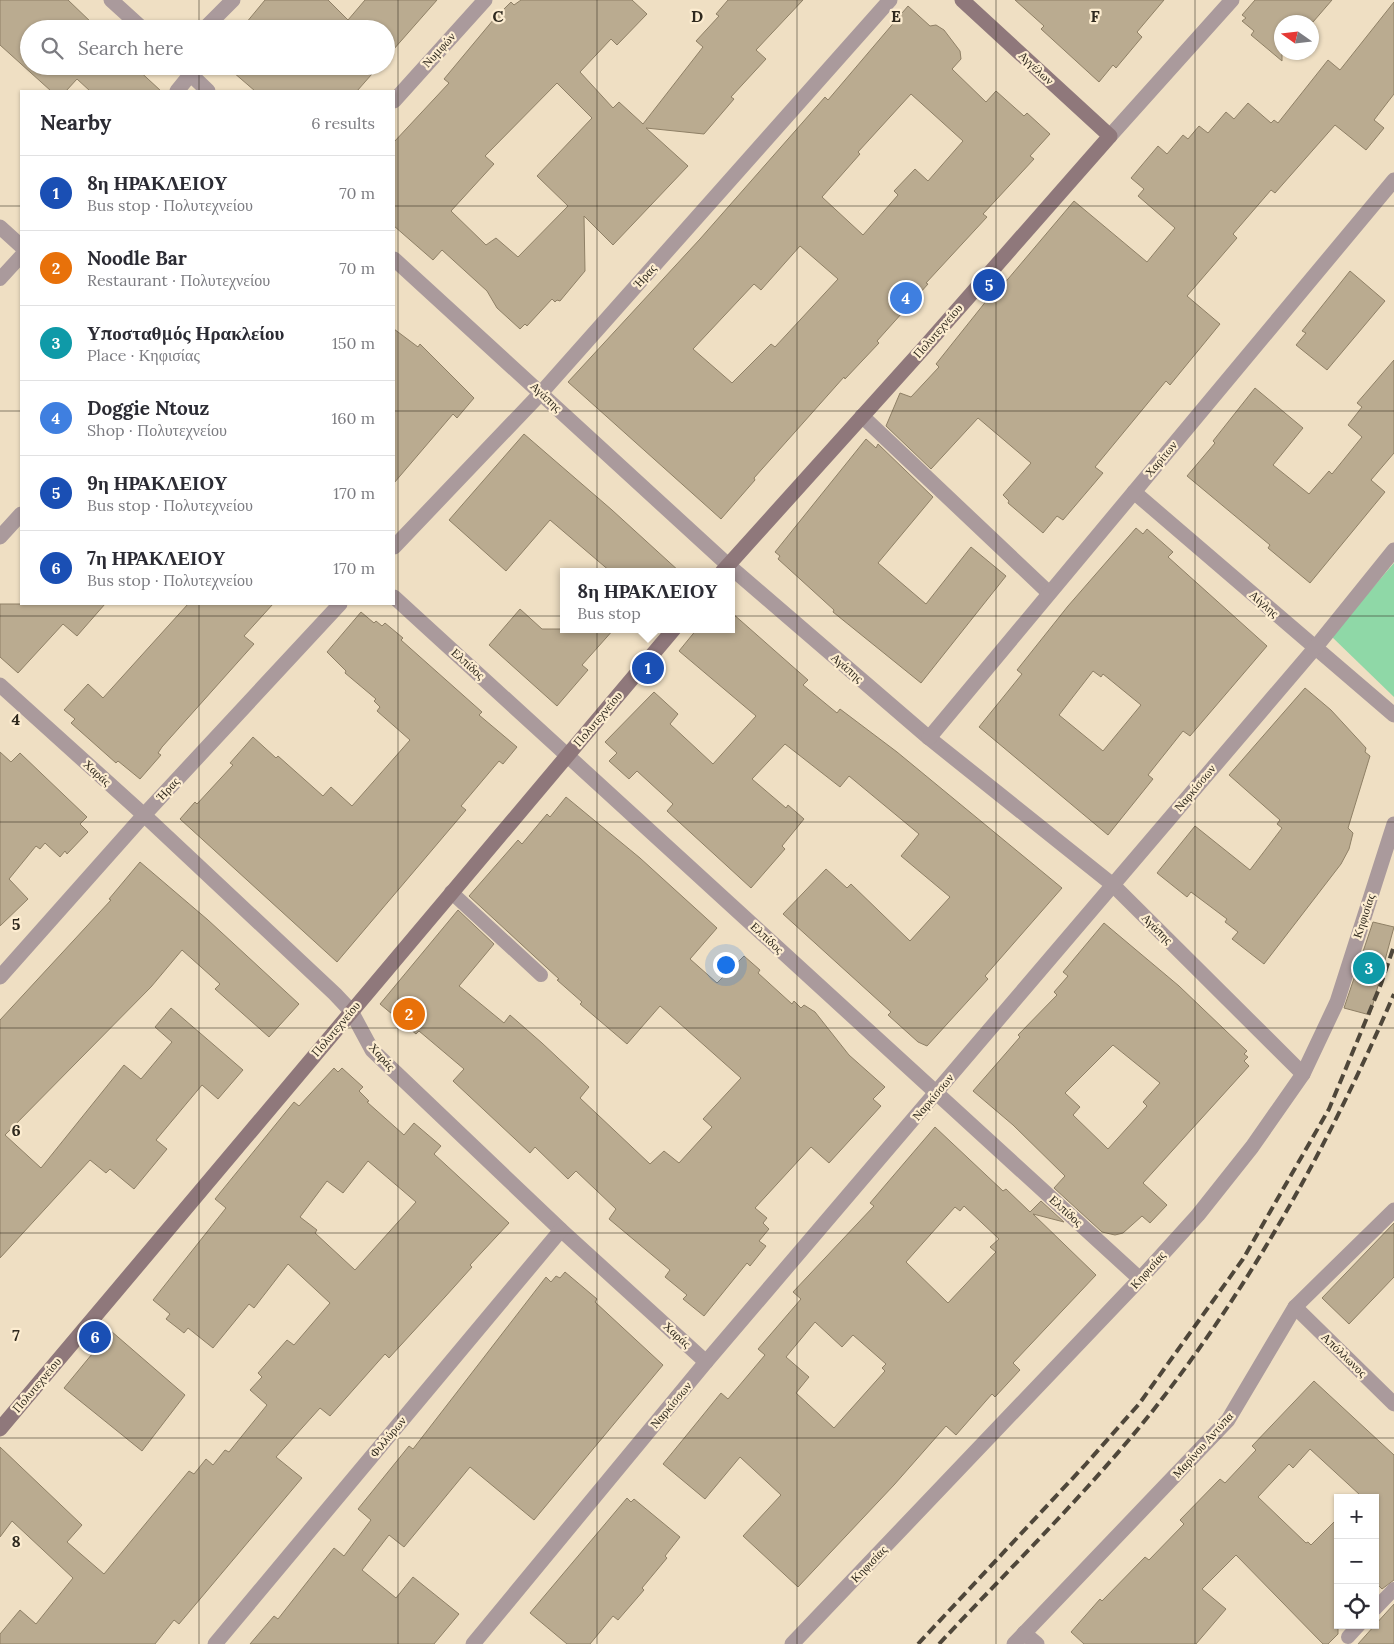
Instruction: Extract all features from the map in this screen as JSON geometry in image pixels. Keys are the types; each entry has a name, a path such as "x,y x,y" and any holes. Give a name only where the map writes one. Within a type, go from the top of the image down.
{"street":[{"path":"111,0 133,20"},
{"path":"213,20 233,0"},
{"name":"Νυμφών","path":"395,100 485,0"},
{"name":"Ήρας","path":"395,546 542,393 890,0"},
{"name":"Αγγέλων","path":"962,0 1110,136"},
{"name":"Πολυτεχνείου","path":"726,568 1232,0"},
{"path":"177,90 184,75"},
{"path":"190,75 207,90"},
{"name":"Χαρίτων","path":"929,738 1394,180"},
{"path":"0,227 20,245"},
{"name":"Αγάπης","path":"395,260 542,393 724,568"},
{"path":"862,416 1049,593"},
{"name":"Αίγλης","path":"1134,492 1394,715"},
{"path":"0,537 20,515"},
{"name":"Ναρκίσσων","path":"473,1644 706,1362 1315,648 1394,550"},
{"name":"Αγάπης","path":"735,577 929,738 1113,884 1303,1074"},
{"name":"Ελπίδος","path":"395,598 568,754 1140,1279"},
{"name":"Ήρας","path":"0,977 144,815 339,605"},
{"name":"Πολυτεχνείου","path":"0,1429 671,633"},
{"name":"Χαράς","path":"0,685 144,815 351,1011 372,1050 561,1230 706,1362"},
{"name":"Κηφισίας","path":"792,1644 1140,1279 1198,1215 1252,1148 1303,1074 1337,1002 1394,824"},
{"name":"Μαρίνου Αντύπα","path":"1019,1639 1228,1420 1295,1307 1394,1210"},
{"name":"Φιλλύρων","path":"215,1644 561,1230"},
{"name":"Απόλλωνος","path":"1295,1307 1394,1404"},
{"path":"1019,1639 1037,1644"}],"lane":[{"path":"0,279 20,257"},
{"path":"451,892 541,975"},
{"path":"1379,1604 1394,1589"},
{"path":"1348,1637 1355,1629"}],"green space":[{"path":"1394,563 1394,697 1331,636"}],"building":[{"path":"0,0 68,0 89,20 20,20 20,63 0,45"},
{"path":"265,0 328,0 348,20 248,20"},
{"path":"365,0 437,0 395,48 395,20 348,20"},
{"path":"521,0 632,0 647,14 617,45 611,39 580,72 613,108 619,102 643,124 703,47 696,41 719,16 716,14 728,0 803,0 756,50 766,59 731,97 734,99 704,134 646,128 688,166 613,245 584,216 585,271 560,301 557,300 555,302 552,299 527,326 525,324 520,329 497,308 487,291 442,250 433,260 395,227 395,141 449,83 444,79 494,19 511,2 514,5","holes":["557,83 592,118 537,176 568,206 518,257 496,238 486,245 451,211 494,164 485,156"]},
{"path":"1015,0 1164,0 1137,32 1142,37 1116,68 1113,65 1099,82 1041,29 1044,26"},
{"path":"1255,0 1332,0 1319,15 1274,15 1274,54 1251,35 1254,31 1242,21 1246,18 1242,15"},
{"path":"1394,2 1394,94 1374,120 1384,128 1366,150 1335,125 1275,193 1271,190 1233,234 1237,238 1187,296 1220,324 1170,385 1166,381 1095,467 1103,473 1063,520 1057,516 1043,533 1008,503 1009,501 1003,495 1031,463 978,418 931,469 886,426 900,393 911,397 939,367 936,364 995,290 997,292 1074,201 1147,262 1175,228 1138,196 1144,189 1131,178 1158,146 1167,154 1183,135 1188,139 1199,126 1208,133 1226,112 1234,119 1248,103 1271,123 1274,120 1278,123 1328,60 1340,70"},
{"path":"908,6 930,26 936,25 944,30 960,51 961,59 952,69 986,102 996,91 1024,116 1027,113 1050,134 1030,156 1034,159 983,214 987,217 926,283 928,284 877,341 879,343 845,379 844,377 754,478 755,480 721,519 568,382 700,239 825,97 828,100","holes":["911,94 963,141 928,181 915,169 894,191 898,195 863,235 822,197 860,154 858,152","800,246 838,279 775,347 771,344 732,383 693,349 754,284 761,290"]},
{"path":"33,75 144,75 160,90 89,90 77,79 67,90 50,90"},
{"path":"236,75 371,75 358,90 254,90"},
{"path":"1350,271 1385,301 1327,370 1296,345 1306,333 1302,331"},
{"path":"395,330 418,347 420,344 474,398 457,418 453,414 395,482"},
{"path":"1394,360 1394,453 1371,480 1385,492 1310,583 1268,548 1270,545 1187,476 1215,443 1213,441 1255,388 1303,428 1273,465 1309,494 1329,471 1332,474 1362,437 1348,425 1362,407 1357,403"},
{"path":"524,434 676,568 606,568 550,520 506,571 449,520"},
{"path":"866,439 876,448 878,444 933,497 878,563 926,604 971,547 1006,576 921,683 833,612 834,610 778,559 780,556 775,552"},
{"path":"1136,528 1143,534 1147,529 1173,552 1168,557 1267,646 1190,736 1183,731 1148,775 1153,779 1108,835 979,727 1022,674 1017,670 1068,606","holes":["1093,671 1101,677 1103,674 1141,705 1103,751 1059,715"]},
{"path":"0,604 104,605 77,636 63,624 18,673 0,657"},
{"path":"187,605 272,605 244,636 254,644 162,747 158,753 161,755 140,779 118,761 116,763 71,723 75,719 64,710 88,684 103,698"},
{"path":"520,609 542,629 560,629 560,633 610,633 582,665 588,670 557,706 489,645"},
{"path":"361,612 374,623 376,621 382,626 385,623 403,638 401,640 482,712 479,715 517,747 503,764 499,761 461,806 466,810 337,962 180,819 195,802 197,804 233,765 230,763 253,737 276,758 278,756 323,796 331,787 352,806 410,740 377,711 380,707 374,701 376,699 345,673 346,671 327,652"},
{"path":"735,616 808,680 803,685 837,713 840,709 897,752 1062,888 985,976 988,979 927,1046 918,1042 888,1015 891,1012 783,914 826,869 847,888 851,884 910,941 950,897 901,856 919,834 849,776 840,787 785,744 752,779 786,808 788,805 804,819 782,846 785,849 751,888 667,811 673,804 637,771 629,779 609,761 617,753 605,742 654,692 678,714 670,724 713,764 756,716 679,651 694,633 735,633"},
{"path":"1305,688 1331,710 1366,748 1365,752 1370,756 1348,828 1353,833 1349,849 1341,864 1264,964 1232,939 1238,932 1225,922 1227,919 1191,892 1187,897 1157,873 1195,826 1250,870 1282,828 1277,824 1280,820 1229,775"},
{"path":"0,752 11,762 20,753 87,817 80,824 88,832 67,854 65,851 60,857 45,843 40,849 36,846 9,879 28,899 0,926"},
{"path":"566,797 640,858 717,928 690,959 717,983 744,956 760,970 758,973 792,1004 794,1001 801,1008 804,1005 815,1012 849,1055 885,1087 873,1099 881,1106 829,1163 811,1147 755,1208 767,1218 763,1223 769,1229 759,1241 766,1246 750,1266 747,1263 704,1316 683,1299 687,1295 665,1277 670,1270 609,1219 616,1209 576,1171 568,1179 535,1147 530,1153 453,1081 464,1069 419,1031 416,1034 380,1004 458,910 494,944 459,986 504,1023 510,1015 542,1043 589,1087 580,1098 650,1164 664,1151 679,1163 712,1127 703,1119 741,1078 660,1006 627,1044 580,1004 582,1002 557,980 559,979 469,896 518,840 522,844 547,814 550,817"},
{"path":"140,862 208,920 299,1004 269,1037 215,989 220,984 182,950 151,987 5,1135 41,1168 124,1065 141,1079 172,1042 155,1027 171,1008 243,1070 218,1099 202,1085 156,1140 167,1149 134,1189 110,1169 106,1173 90,1160 0,1258 0,1020 111,900 109,899"},
{"path":"1373,922 1394,927 1370,1015 1344,1008"},
{"path":"1104,923 1179,986 1247,1051 1244,1054 1248,1057 1244,1061 1249,1066 1143,1183 1167,1205 1150,1223 1142,1216 1123,1233 1115,1235 1102,1232 1054,1188 1065,1176 1013,1125 973,1091 1020,1037 1018,1035 1057,995 1054,992 1068,976 1063,972","holes":["1113,1045 1160,1083 1143,1102 1147,1106 1108,1149 1073,1115 1080,1107 1065,1093"]},
{"path":"334,1068 338,1072 342,1068 363,1087 359,1091 369,1101 367,1102 404,1135 414,1123 441,1146 434,1154 509,1223 470,1265 472,1267 389,1358 385,1354 330,1416 320,1408 276,1457 302,1478 179,1624 174,1620 155,1644 0,1644 0,1634 20,1610 36,1624 73,1578 12,1521 0,1537 0,1447 82,1525 67,1542 104,1574 189,1471 194,1474 206,1459 213,1465 225,1450 229,1452 267,1405 250,1390 262,1377 258,1373 287,1340 294,1345 330,1303 288,1264 254,1308 249,1304 213,1348 188,1328 184,1333 166,1319 170,1314 153,1300 226,1208 215,1199 294,1102 299,1106","holes":["368,1161 416,1202 355,1270 315,1233 317,1230 300,1217 327,1181 343,1193"]},
{"path":"935,1127 1003,1191 1006,1189 1030,1212 1041,1201 1064,1222 1033,1214 1096,1275 1013,1363 1020,1370 995,1397 992,1394 956,1435 946,1426 894,1485 798,1587 743,1536 781,1495 740,1457 705,1499 663,1464 721,1393 728,1399 765,1355 758,1349 801,1299 793,1292 874,1206 870,1203","holes":["964,1206 999,1239 990,1247 996,1252 948,1303 906,1262 955,1207 960,1211","815,1322 842,1347 853,1335 886,1364 882,1368 885,1371 834,1428 796,1393 809,1377 786,1357"]},
{"path":"1394,1223 1394,1277 1349,1324 1322,1298"},
{"path":"565,1272 597,1299 595,1302 663,1365 534,1520 470,1467 404,1547 389,1535 362,1570 396,1598 413,1577 459,1614 434,1644 250,1644 274,1616 278,1619 334,1548 344,1556 371,1520 358,1509 409,1446 413,1449 546,1277 551,1282 556,1276 560,1278"},
{"path":"111,1331 185,1395 142,1451 64,1388"},
{"path":"1314,1381 1394,1455 1394,1580 1382,1589 1379,1586 1379,1494 1359,1494 1310,1449 1293,1468 1289,1464 1258,1497 1306,1543 1308,1542 1311,1545 1334,1522 1334,1629 1338,1629 1338,1634 1328,1644 1323,1644 1236,1555 1202,1589 1226,1609 1196,1644 1084,1644 1071,1632 1100,1599 1102,1601 1145,1557 1149,1560 1184,1524 1180,1520 1220,1479 1225,1483 1256,1450 1252,1446"},
{"path":"627,1498 631,1502 634,1499 680,1537 665,1556 667,1558 642,1588 644,1590 618,1620 613,1616 590,1644 567,1644 530,1613"},
{"path":"1394,1604 1394,1644 1358,1644 1371,1629 1379,1629 1379,1621"}],"railway":[{"path":"918,1644 1086,1464 1139,1404 1243,1259 1329,1109 1381,984 1394,946"},
{"path":"939,1644 1100,1473 1151,1413 1188,1364 1223,1314 1255,1263 1316,1158 1394,994"}],"place":[{"name":"9η ΗΡΑΚΛΕΙΟΥ","path":"989,285"},
{"name":"Doggie Ntouz","path":"906,298"},
{"name":"8η ΗΡΑΚΛΕΙΟΥ","path":"648,668"},
{"name":"Υποσταθμός Ηρακλείου","path":"1369,968"},
{"name":"Noodle Bar","path":"409,1014"},
{"name":"7η ΗΡΑΚΛΕΙΟΥ","path":"95,1337"}]}
